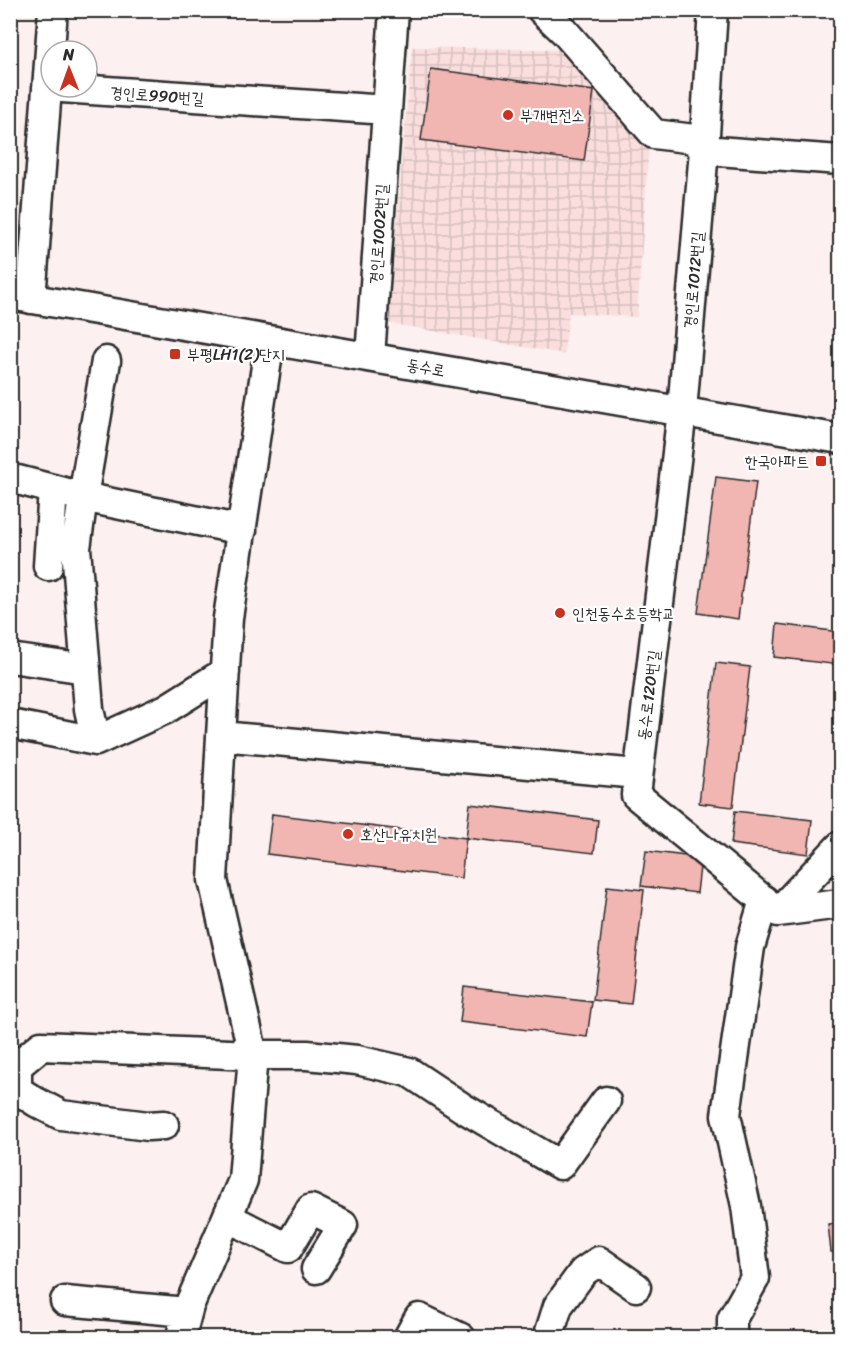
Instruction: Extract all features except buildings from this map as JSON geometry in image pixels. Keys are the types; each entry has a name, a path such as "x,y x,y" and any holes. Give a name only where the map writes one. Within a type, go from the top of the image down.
{"street":[{"path":"51,39 53,10"},
{"name":"경인로1002번길","path":"370,357 394,10"},
{"path":"542,10 572,40 654,134 694,139 704,150 840,160"},
{"name":"경인로1012번길","path":"682,411 704,150 713,10"},
{"name":"경인로990번길","path":"99,91 387,110"},
{"path":"21,297 46,99"},
{"name":"동수로","path":"21,297 840,439"},
{"path":"65,1300 186,1325 243,1180 253,1055 213,880 228,618 270,340"},
{"path":"96,741 89,709 76,549 106,361"},
{"name":"동수로120번길","path":"682,411 636,795 771,906"},
{"path":"18,480 83,497 242,530"},
{"path":"48,566 53,489"},
{"path":"10,658 86,669"},
{"path":"10,724 96,741 166,709 225,672"},
{"path":"221,736 638,774"},
{"path":"732,1338 732,1318 755,1278 746,1206 726,1115 750,947 771,906 840,846"},
{"path":"771,906 840,904"},
{"path":"164,1125 148,1126 61,1115 17,1090 17,1066 41,1046 317,1056 357,1060 408,1072 463,1108 560,1165 606,1101"},
{"path":"227,1217 288,1248 311,1209 343,1225 316,1269"},
{"path":"548,1338 558,1306 583,1272 599,1261 636,1287"},
{"path":"408,1338 419,1318 461,1338"}],"shaded area":[{"path":"412,47 563,50 649,145 637,317 569,313 564,354 388,323"}],"place":[{"name":"부개변전소","path":"508,115"},
{"name":"부평LH1(2)단지","path":"175,354"},
{"name":"한국아파트","path":"821,461"},
{"name":"인천동수초등학교","path":"560,613"},
{"name":"호산나유치원","path":"348,834"}]}
